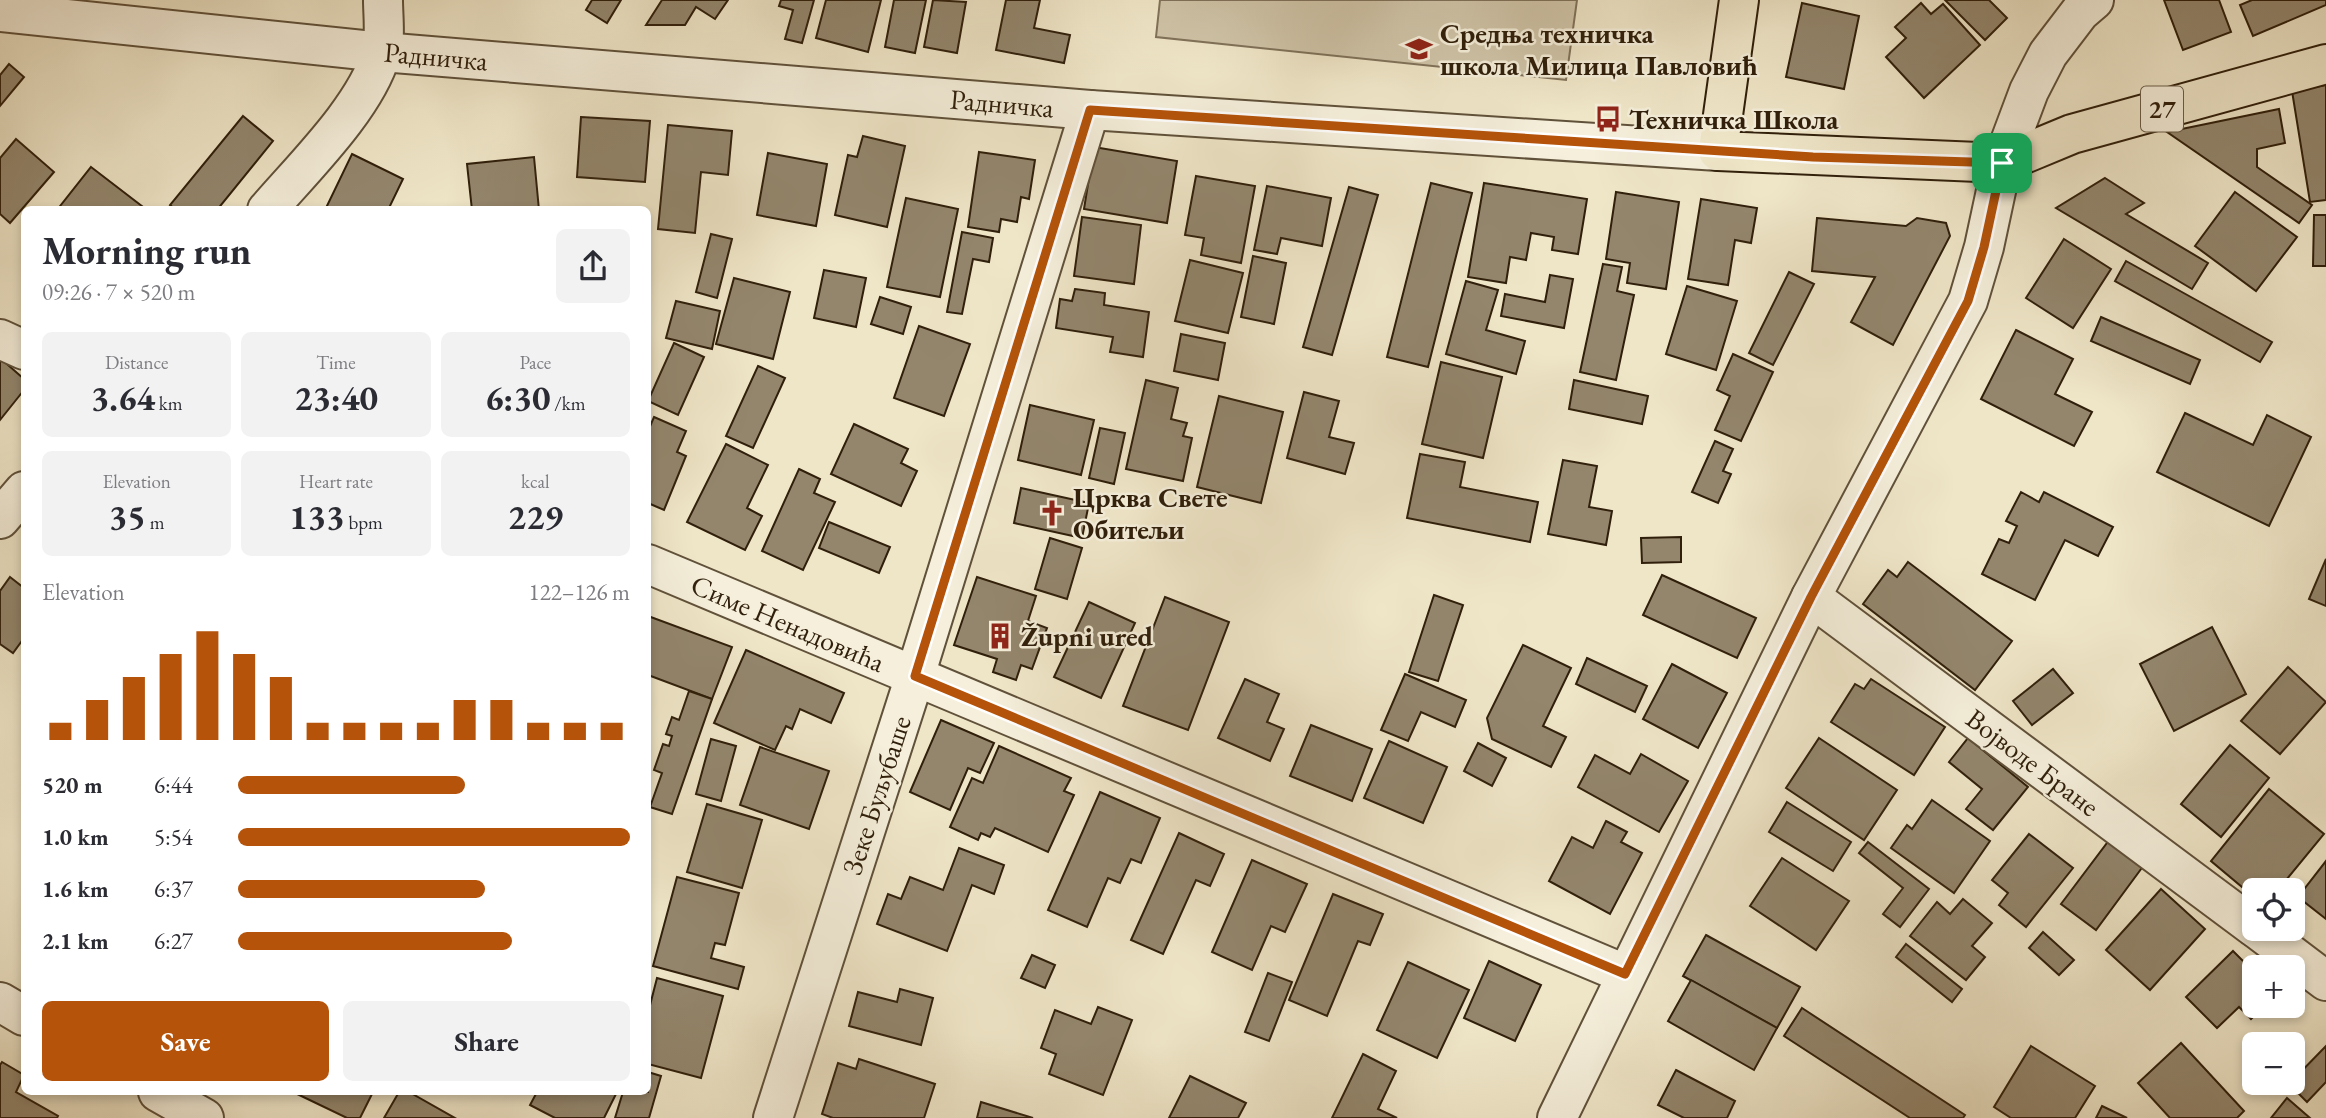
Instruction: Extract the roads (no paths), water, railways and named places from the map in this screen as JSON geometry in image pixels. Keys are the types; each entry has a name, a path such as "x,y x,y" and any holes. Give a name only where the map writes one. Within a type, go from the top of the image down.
{"main road":[{"path":"1718,152 1739,0"},
{"name":"Радничка","path":"1718,152 2002,163 2072,134 2326,64"}],"street":[{"path":"270,206 365,90 382,52 383,0"},
{"path":"1557,1118 1811,597 1968,301 1984,247 2002,163 2029,90 2048,54 2080,12 2094,0"},
{"name":"Радничка","path":"0,12 382,52 1090,110 1718,152"},
{"name":"Зеке Буљубаше","path":"774,1118 915,676 1090,110"},
{"path":"0,339 21,349"},
{"path":"0,519 21,494"},
{"name":"Симе Ненадовића","path":"651,566 1625,974"},
{"name":"Војводе Бране","path":"1811,597 2242,918"},
{"name":"Војводе Бране","path":"2272,941 2326,981"},
{"path":"0,1002 21,1014"},
{"path":"163,1095 204,1118"}],"place":[{"name":"Средња техничка школа Милица Павловић","path":"1419,49"},
{"name":"Техничка Школа","path":"1608,119"},
{"name":"Црква Свете Обитељи","path":"1052,513"},
{"name":"Župni ured","path":"1000,636"}]}
